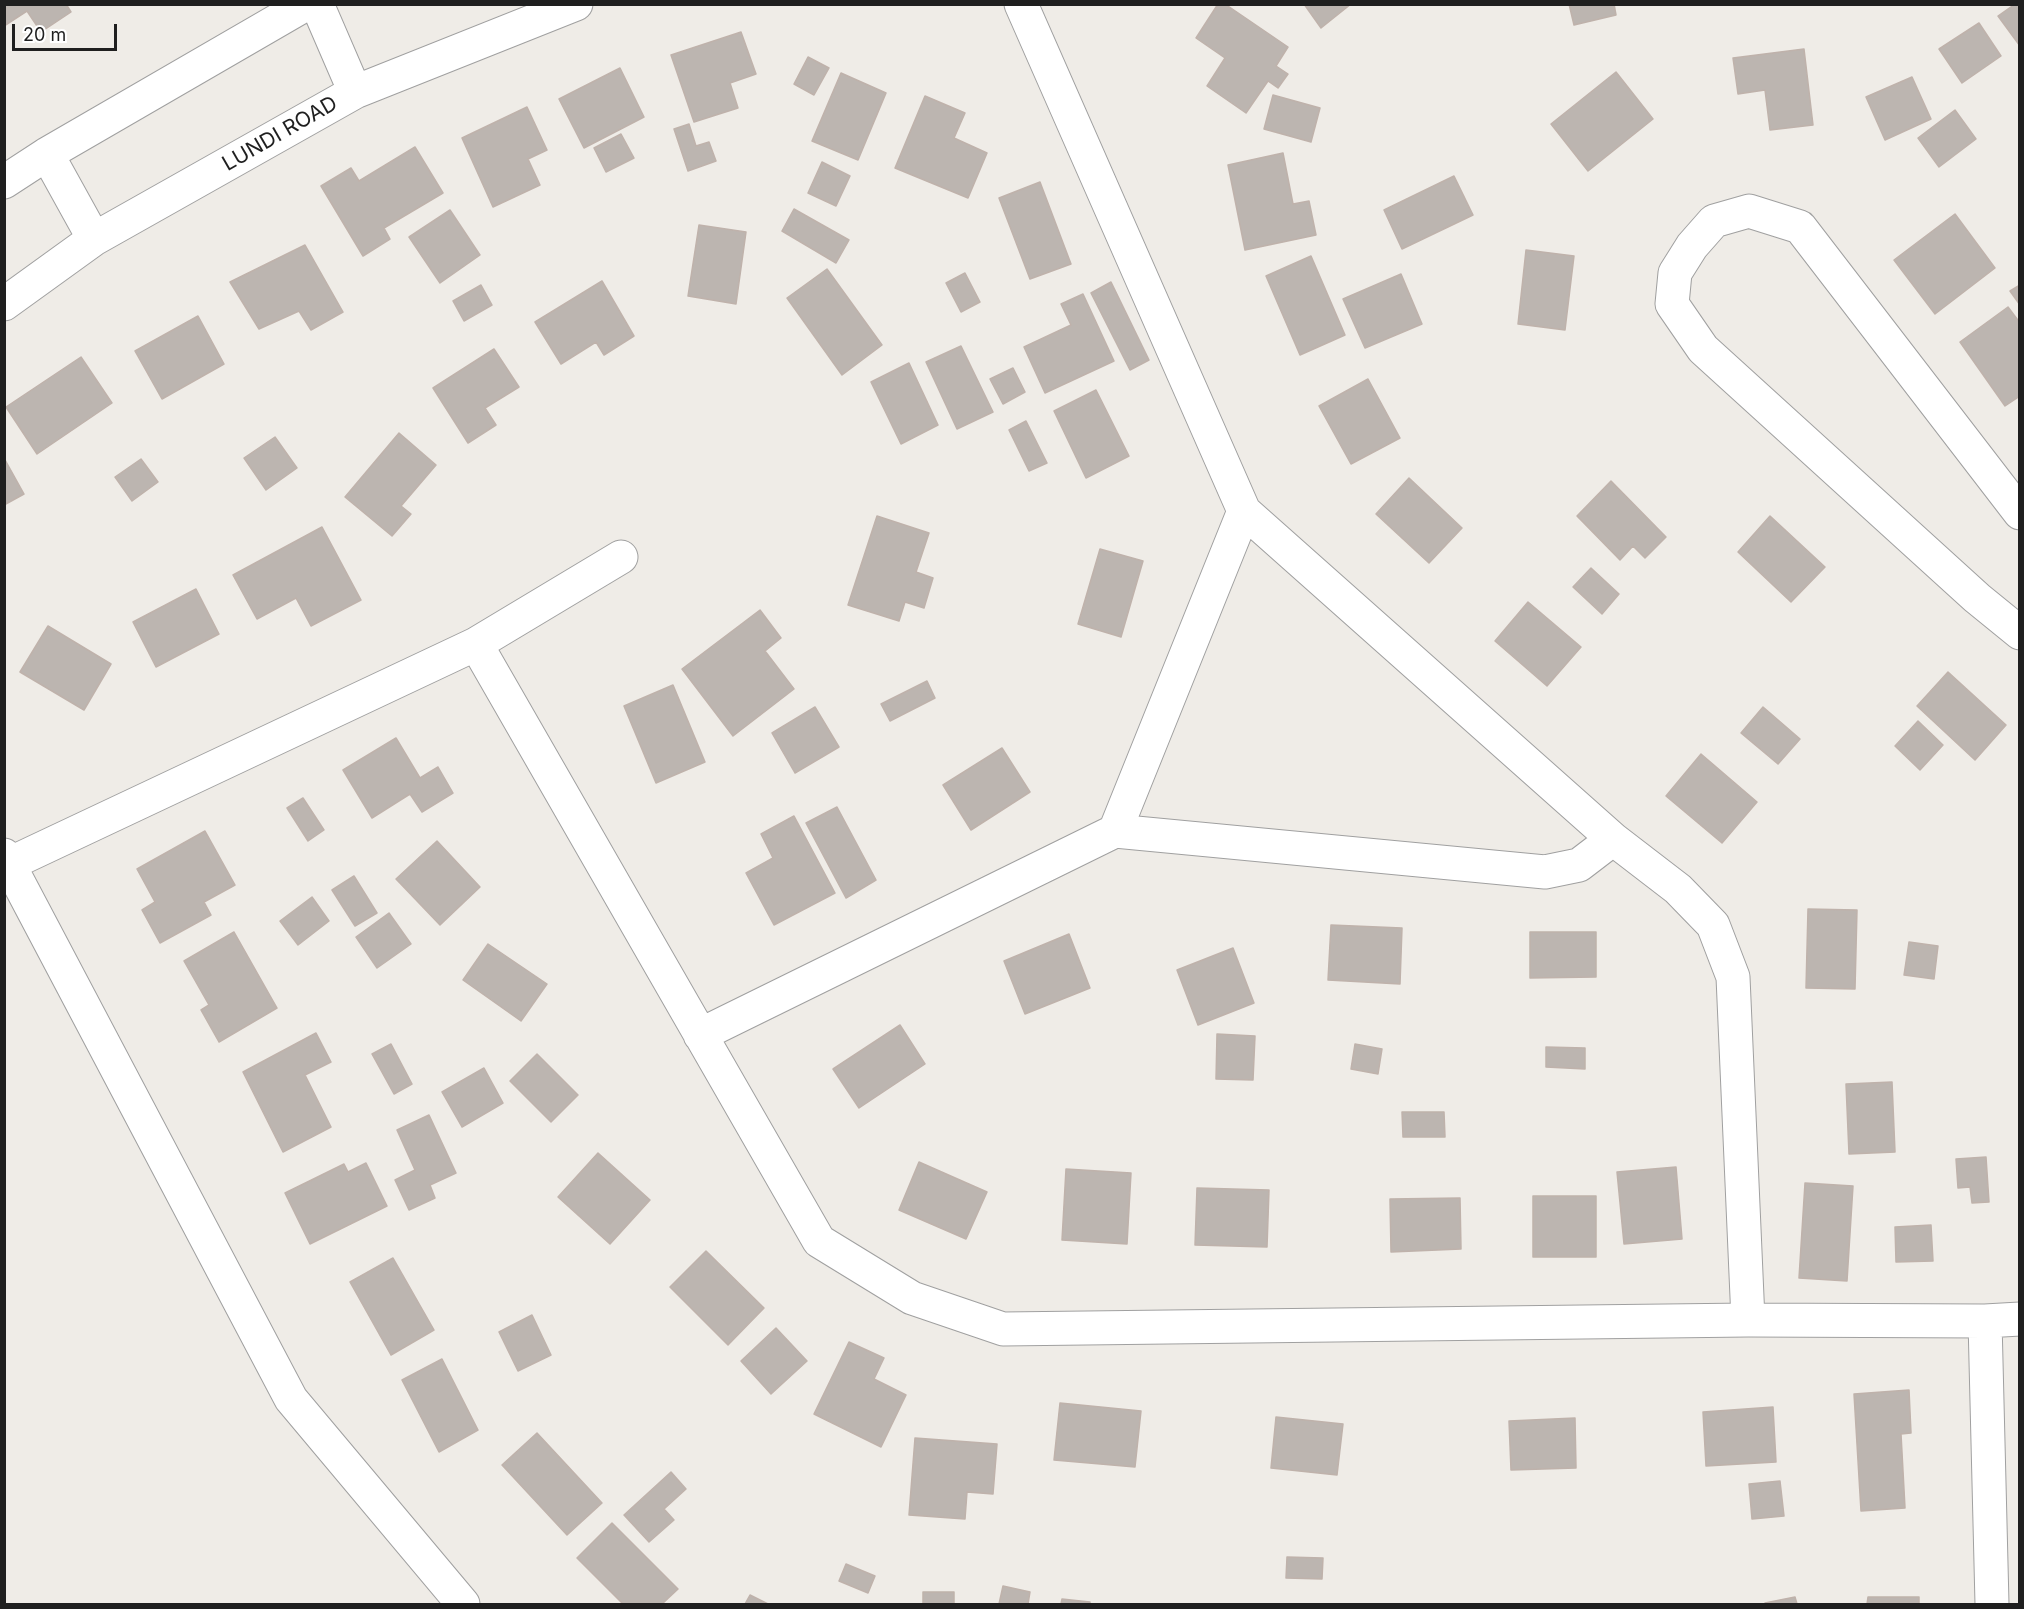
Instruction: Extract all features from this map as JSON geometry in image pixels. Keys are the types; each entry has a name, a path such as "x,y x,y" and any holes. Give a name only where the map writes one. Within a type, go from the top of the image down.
{"street":[{"path":"4,182 47,154 306,4"},
{"path":"317,4 354,92"},
{"name":"LUNDI ROAD","path":"4,304 94,239 354,92 576,4"},
{"path":"1021,4 1244,511 1613,839 1678,890 1713,925 1733,977 1748,1320"},
{"path":"47,154 94,239"},
{"path":"2019,513 1800,227 1749,211 1714,220 1692,246 1674,273 1672,304 1703,349 1977,598 2019,633"},
{"path":"1115,831 1244,511"},
{"path":"464,1605 291,1399 7,859 476,644 621,557"},
{"path":"476,644 819,1241 912,1298 1003,1329 2019,1319"},
{"path":"700,1035 1115,831 1545,872 1580,865 1613,839"},
{"path":"1985,1321 1992,1605"}],"building":[{"path":"4,4 66,4 71,12 41,32 27,11 4,26"},
{"path":"1218,4 1225,4 1288,47 1276,66 1288,74 1278,88 1268,81 1246,113 1207,86 1225,58 1196,38"},
{"path":"1304,4 1351,4 1321,28"},
{"path":"1569,4 1614,4 1616,15 1574,25"},
{"path":"2015,4 2020,4 2020,46 1998,16"},
{"path":"1979,23 2001,56 1962,83 1939,49"},
{"path":"741,32 756,74 730,83 738,108 694,122 671,55"},
{"path":"1804,49 1813,125 1770,130 1765,90 1738,94 1733,58"},
{"path":"808,57 829,68 814,95 794,84"},
{"path":"620,68 644,117 584,148 559,99"},
{"path":"1616,72 1653,119 1588,171 1551,124"},
{"path":"841,73 886,93 858,160 812,141"},
{"path":"1912,77 1931,119 1885,140 1866,97"},
{"path":"1273,95 1320,108 1311,142 1264,129"},
{"path":"925,96 965,113 954,138 987,153 968,198 895,168"},
{"path":"527,107 547,150 528,159 540,185 493,207 462,138"},
{"path":"1955,110 1976,139 1939,167 1918,138"},
{"path":"689,124 696,146 709,142 716,161 688,171 674,129"},
{"path":"621,134 634,158 606,172 594,148"},
{"path":"415,147 443,193 384,228 390,239 363,256 321,186 351,168 359,181"},
{"path":"1283,153 1293,204 1309,201 1316,235 1245,250 1228,165"},
{"path":"822,162 850,176 836,206 808,193"},
{"path":"1454,176 1473,215 1402,249 1384,210"},
{"path":"1040,182 1071,264 1030,279 999,198"},
{"path":"794,209 849,240 836,263 782,231"},
{"path":"450,210 480,255 440,283 409,237"},
{"path":"1955,214 1995,268 1935,314 1894,260"},
{"path":"699,225 746,232 736,304 688,296"},
{"path":"305,245 343,312 311,330 299,311 259,329 230,282"},
{"path":"1526,250 1574,256 1565,330 1518,324"},
{"path":"1311,256 1345,335 1300,355 1266,276"},
{"path":"827,269 882,345 842,375 787,298"},
{"path":"965,273 980,302 961,312 946,283"},
{"path":"1401,274 1422,324 1365,348 1343,299"},
{"path":"602,281 634,336 604,355 596,342 561,364 535,322"},
{"path":"1111,282 1149,360 1130,370 1091,293"},
{"path":"481,285 492,305 464,321 453,301"},
{"path":"2020,285 2020,305 2010,291"},
{"path":"1083,294 1114,361 1045,393 1024,347 1071,325 1061,304"},
{"path":"2008,307 2020,323 2020,396 2005,406 1960,342"},
{"path":"198,316 224,364 162,399 135,351"},
{"path":"961,346 993,412 957,429 926,362"},
{"path":"494,349 519,387 485,408 496,425 468,443 433,388"},
{"path":"81,357 112,403 37,454 6,407"},
{"path":"909,363 938,425 901,444 871,382"},
{"path":"1013,368 1025,392 1003,404 990,379"},
{"path":"1368,379 1400,438 1351,464 1319,406"},
{"path":"1096,390 1129,456 1086,478 1054,411"},
{"path":"1026,421 1047,463 1029,471 1009,430"},
{"path":"399,433 436,465 401,506 411,514 392,536 345,497"},
{"path":"275,437 297,468 266,490 244,458"},
{"path":"4,458 24,494 4,505"},
{"path":"141,459 158,482 132,501 115,477"},
{"path":"1409,478 1462,528 1429,563 1376,514"},
{"path":"1611,481 1666,537 1645,558 1633,546 1620,560 1577,516"},
{"path":"877,516 929,533 916,572 933,578 924,608 905,602 899,621 848,605"},
{"path":"1770,516 1825,567 1791,602 1738,552"},
{"path":"322,527 361,600 311,626 296,598 257,619 233,575"},
{"path":"1100,549 1143,561 1121,637 1078,624"},
{"path":"1591,568 1619,594 1602,614 1573,587"},
{"path":"196,589 219,634 156,667 133,622"},
{"path":"1528,602 1581,647 1547,686 1495,641"},
{"path":"760,610 781,638 765,651 794,689 733,736 682,669"},
{"path":"48,626 111,664 84,710 20,672"},
{"path":"1948,672 2006,725 1975,760 1917,706"},
{"path":"927,681 935,698 890,721 881,704"},
{"path":"673,685 705,762 656,783 624,706"},
{"path":"815,707 839,747 795,773 772,733"},
{"path":"1763,707 1800,739 1778,764 1741,733"},
{"path":"1918,721 1943,745 1920,770 1895,746"},
{"path":"396,738 420,778 438,767 453,793 422,812 410,794 372,818 343,770"},
{"path":"1002,748 1030,792 971,830 943,785"},
{"path":"1701,754 1757,802 1722,843 1666,796"},
{"path":"303,798 324,830 308,841 287,808"},
{"path":"837,807 876,880 846,898 806,823"},
{"path":"794,816 835,893 774,925 746,873 773,858 761,834"},
{"path":"205,831 235,885 204,902 211,915 160,943 142,910 155,902 137,869"},
{"path":"437,841 480,887 440,925 396,879"},
{"path":"354,876 377,913 355,926 332,890"},
{"path":"312,897 329,921 298,945 280,921"},
{"path":"1808,909 1857,910 1855,989 1806,988"},
{"path":"389,913 411,944 377,968 356,937"},
{"path":"1331,925 1402,928 1400,984 1328,980"},
{"path":"234,932 277,1008 219,1042 201,1010 209,1005 184,961"},
{"path":"1530,932 1596,932 1596,977 1530,978"},
{"path":"1069,934 1090,988 1025,1014 1004,961"},
{"path":"1909,942 1938,946 1934,979 1904,975"},
{"path":"488,944 547,984 521,1021 463,980"},
{"path":"1233,948 1254,1003 1198,1025 1177,970"},
{"path":"900,1025 925,1064 859,1108 833,1069"},
{"path":"316,1033 331,1062 305,1075 331,1127 283,1152 243,1072"},
{"path":"1217,1034 1255,1036 1253,1080 1216,1079"},
{"path":"391,1044 412,1084 394,1094 372,1054"},
{"path":"1355,1044 1382,1049 1378,1074 1351,1069"},
{"path":"1546,1047 1585,1048 1585,1069 1546,1067"},
{"path":"537,1054 578,1095 551,1122 510,1081"},
{"path":"484,1068 503,1103 462,1127 442,1092"},
{"path":"1892,1082 1895,1152 1849,1154 1846,1084"},
{"path":"1402,1112 1444,1112 1445,1137 1403,1137"},
{"path":"429,1115 456,1173 430,1185 435,1198 409,1210 395,1180 415,1170 397,1130"},
{"path":"598,1153 650,1200 610,1244 558,1197"},
{"path":"1986,1157 1989,1202 1972,1203 1970,1187 1958,1188 1956,1159"},
{"path":"919,1162 987,1192 966,1239 899,1210"},
{"path":"366,1163 387,1206 310,1244 285,1193 344,1164 348,1172"},
{"path":"1676,1167 1682,1239 1624,1244 1617,1172"},
{"path":"1066,1169 1131,1173 1127,1244 1062,1240"},
{"path":"1805,1183 1853,1186 1847,1281 1799,1278"},
{"path":"1197,1188 1269,1190 1267,1247 1195,1245"},
{"path":"1533,1196 1596,1196 1596,1257 1533,1257"},
{"path":"1460,1198 1461,1249 1391,1252 1390,1199"},
{"path":"1931,1225 1933,1261 1896,1262 1895,1227"},
{"path":"706,1251 764,1308 728,1345 670,1287"},
{"path":"393,1258 434,1330 391,1355 350,1282"},
{"path":"532,1315 551,1355 518,1371 499,1332"},
{"path":"776,1328 807,1361 771,1394 741,1361"},
{"path":"849,1342 884,1358 874,1379 906,1395 881,1447 814,1414"},
{"path":"442,1359 478,1430 439,1452 402,1380"},
{"path":"1909,1390 1911,1433 1901,1434 1905,1508 1861,1511 1854,1394"},
{"path":"1060,1403 1141,1411 1135,1467 1054,1460"},
{"path":"1773,1407 1776,1462 1706,1466 1703,1412"},
{"path":"1276,1417 1343,1424 1337,1475 1271,1468"},
{"path":"1575,1418 1576,1468 1511,1470 1509,1421"},
{"path":"537,1433 602,1503 567,1535 502,1465"},
{"path":"915,1438 997,1444 993,1494 967,1492 965,1519 909,1515"},
{"path":"671,1472 686,1489 664,1509 674,1520 649,1542 624,1515"},
{"path":"1780,1481 1784,1516 1752,1519 1749,1484"},
{"path":"612,1523 678,1589 662,1604 623,1604 577,1558"},
{"path":"1287,1557 1323,1558 1322,1579 1286,1578"},
{"path":"846,1564 875,1576 868,1593 839,1581"},
{"path":"1003,1586 1030,1592 1028,1604 999,1604"},
{"path":"923,1592 954,1592 954,1604 923,1604"},
{"path":"750,1595 768,1604 745,1604"},
{"path":"1795,1597 1797,1604 1765,1604 1765,1603"},
{"path":"1868,1597 1919,1597 1919,1604 1867,1604"},
{"path":"1062,1599 1090,1602 1090,1604 1061,1604"}]}
